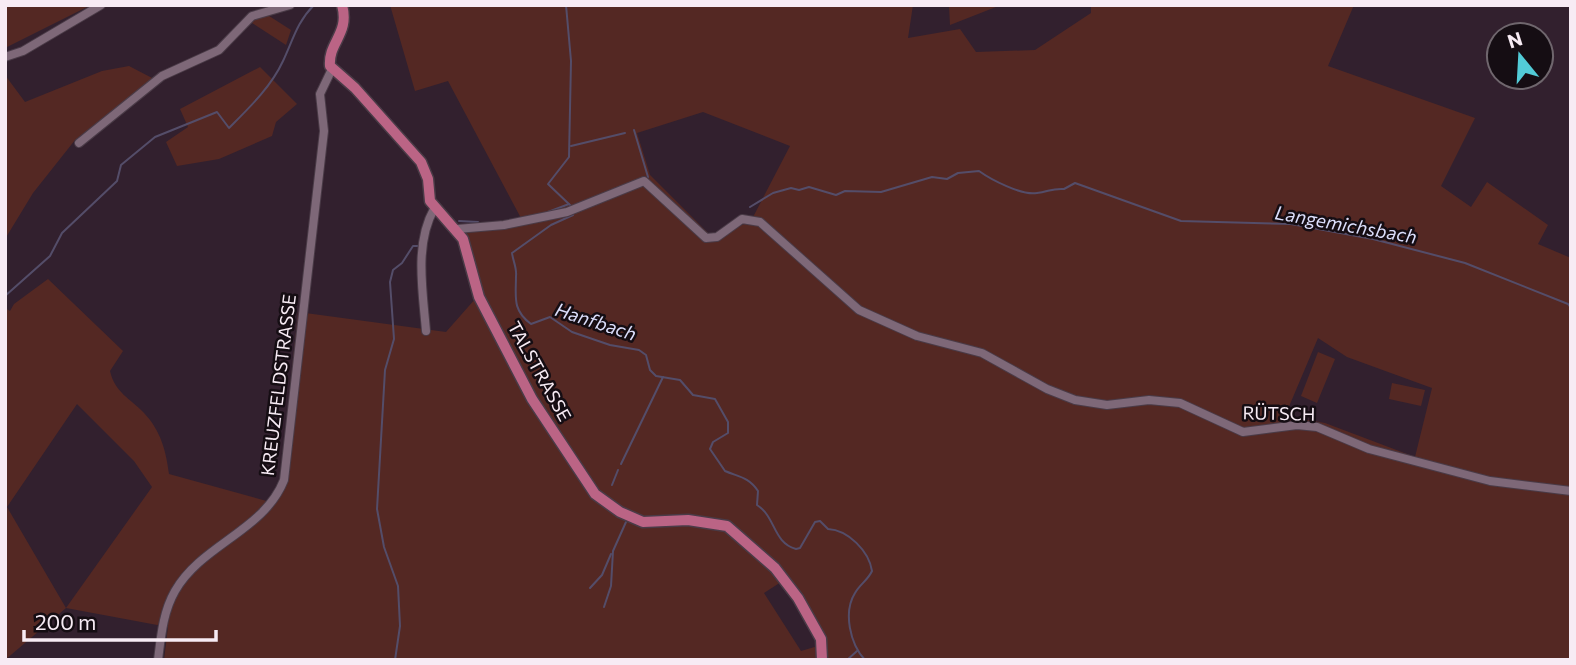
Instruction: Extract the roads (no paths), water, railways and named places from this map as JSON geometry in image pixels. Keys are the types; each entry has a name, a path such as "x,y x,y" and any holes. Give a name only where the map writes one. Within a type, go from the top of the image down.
{"main road":[{"path":"342,5 346,20 330,56 332,69 355,88 421,162 434,209"},
{"name":"TALSTRASSE","path":"434,209 457,229 463,239 479,297 532,399 595,494 620,512 643,522 688,520 727,526 775,568 798,598 821,639 822,660"}],"street":[{"path":"5,57 23,51 100,5"},
{"path":"251,5 256,13"},
{"path":"79,143 167,74 219,50 256,13 290,5"},
{"name":"KREUZFELDSTRASSE","path":"158,660 164,616 174,592 188,571 270,506 284,480 324,131 320,94 332,69"},
{"name":"RÜTSCH","path":"457,229 504,225 567,212 644,181 706,238 717,237 742,219 760,222 859,310 916,335 982,353 1047,389 1075,400 1107,405 1149,400 1180,403 1243,432 1297,425 1317,427 1370,449 1490,481 1571,491"},
{"path":"426,331 422,267 428,221 434,209"}],"waterway":[{"path":"5,296 50,256 62,233 117,181 121,165 155,137 217,112 229,128 272,80 299,25 314,5"},
{"name":"Hanfbach","path":"566,5 571,61 569,157 548,184 571,206"},
{"name":"Langemichsbach","path":"634,130 648,177"},
{"name":"Langemichsbach","path":"571,146 625,133"},
{"name":"Langemichsbach","path":"750,207 773,193 791,188 799,190 809,187 836,195 845,191 881,192 932,177 947,179 958,173 979,171 1023,192 1064,189 1075,183 1181,221 1291,224 1373,239 1465,263 1568,304 1571,308"},
{"path":"548,212 569,204"},
{"name":"Hanfbach","path":"573,215 551,225 512,253 516,270 516,303 521,314 531,324 550,317 572,332 610,345 639,350 646,355 650,370 656,376 680,380 693,395 715,399 728,422 728,433 713,442 710,449 725,471 755,486 758,491 757,505 768,516 783,541 788,546 800,548 815,522 820,521 828,529 850,537 867,556 872,571 855,593 849,609 852,637 865,660"},
{"path":"459,221 478,222"},
{"path":"395,660 400,626 398,586 384,547 377,509 385,370 394,339 390,282 393,270 402,263 413,246 418,246"},
{"path":"621,464 663,377"},
{"path":"612,485 618,470"},
{"path":"604,607 611,586 613,551 626,522"},
{"path":"590,588 602,575 611,554"},
{"path":"847,660 857,651"}]}
